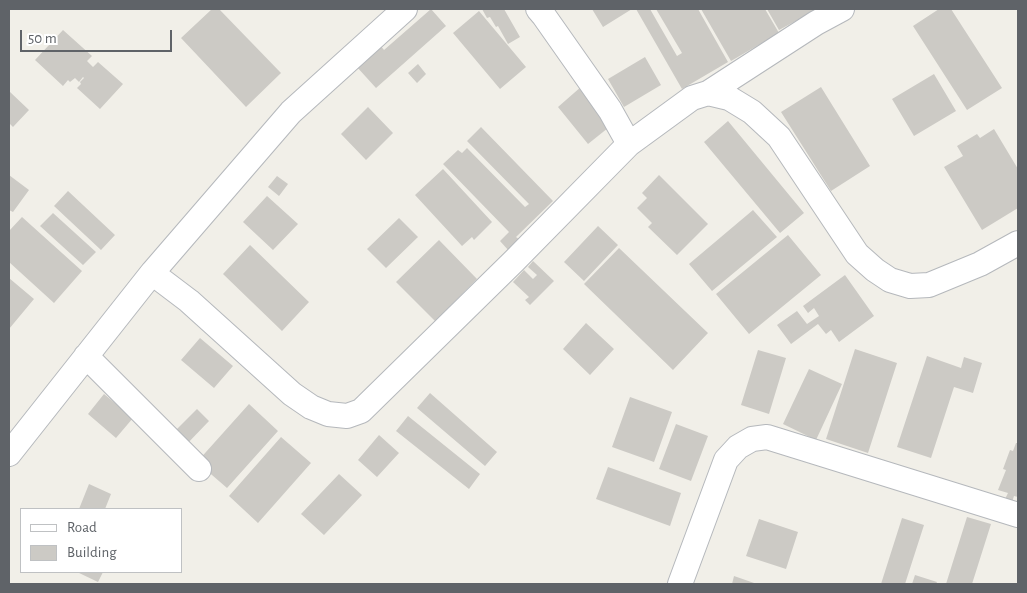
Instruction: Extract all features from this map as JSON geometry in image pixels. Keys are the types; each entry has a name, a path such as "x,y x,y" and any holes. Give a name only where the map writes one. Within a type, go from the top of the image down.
{"street":[{"path":"9,454 152,273 291,112 405,9"},
{"path":"538,9 610,110 629,144"},
{"path":"152,273 189,301 292,394 311,407 328,414 347,416 361,411 514,261 629,144 692,98 708,93 816,23 842,9"},
{"path":"708,93 729,98 752,112 779,137 857,254 890,280 910,286 929,285 980,264 1018,243"},
{"path":"86,356 199,469"},
{"path":"680,584 726,460 738,447 752,439 767,437 1018,515"}],"building":[{"path":"212,9 219,9 281,73 246,107 181,38"},
{"path":"431,9 446,26 376,88 356,66 380,45 384,50"},
{"path":"482,9 504,9 520,37 508,44 498,26 496,27 490,17 487,18"},
{"path":"592,9 632,9 603,27"},
{"path":"636,9 650,9 677,56 682,53 656,9 698,9 728,62 682,89"},
{"path":"701,9 765,9 779,33 731,61"},
{"path":"767,9 818,9 779,30"},
{"path":"939,9 951,9 1002,88 967,110 913,26"},
{"path":"479,11 526,67 500,89 453,33"},
{"path":"63,30 92,56 87,61 93,67 98,62 123,84 100,109 77,88 81,84 80,82 83,77 79,82 75,78 70,82 68,80 63,86 35,60"},
{"path":"645,57 661,85 624,107 608,79"},
{"path":"418,64 426,74 417,83 408,73"},
{"path":"934,74 956,111 914,136 892,99"},
{"path":"582,86 613,124 588,144 558,107"},
{"path":"821,87 870,166 831,191 781,112"},
{"path":"9,91 29,110 13,127 9,123"},
{"path":"368,107 393,133 366,160 341,134"},
{"path":"728,121 804,213 780,233 704,142"},
{"path":"481,127 553,201 516,237 520,240 509,251 500,241 509,232 443,164 458,150 462,153 467,148 525,207 529,204 467,141"},
{"path":"994,129 1018,169 1018,208 982,230 944,167 963,156 957,146 977,134 980,138"},
{"path":"443,169 492,222 474,240 472,237 462,246 415,195"},
{"path":"9,175 29,190 13,212 9,210"},
{"path":"659,175 708,224 677,255 648,227 652,223 637,208 647,198 642,193"},
{"path":"277,176 288,184 279,196 268,187"},
{"path":"68,191 115,235 101,250 54,206"},
{"path":"267,196 298,224 273,250 243,222"},
{"path":"753,210 777,237 712,291 689,264"},
{"path":"53,213 96,252 83,265 40,226"},
{"path":"22,217 82,271 54,303 9,262 9,231"},
{"path":"399,218 418,237 386,268 367,249"},
{"path":"598,226 618,245 584,281 564,262"},
{"path":"788,235 821,275 749,334 716,294"},
{"path":"439,240 477,279 435,321 396,282"},
{"path":"250,245 309,302 282,331 223,274"},
{"path":"619,248 708,333 673,370 584,284"},
{"path":"533,261 554,281 530,305 525,300 529,297 513,282 524,270 533,279 537,275 528,267"},
{"path":"845,275 874,316 839,342 831,330 826,334 818,324 791,344 777,325 797,311 807,324 819,316 814,308 808,313 803,306"},
{"path":"9,278 34,299 9,329"},
{"path":"586,323 614,349 590,375 563,349"},
{"path":"200,338 233,366 214,388 181,360"},
{"path":"855,349 897,363 868,453 826,439"},
{"path":"758,350 786,358 769,414 741,405"},
{"path":"927,356 961,368 964,357 982,363 973,393 954,387 931,458 897,447"},
{"path":"809,369 842,384 816,440 783,424"},
{"path":"430,393 497,452 485,466 417,408"},
{"path":"104,394 133,418 116,438 88,414"},
{"path":"630,397 672,412 654,462 612,447"},
{"path":"249,404 278,431 227,488 197,462"},
{"path":"197,409 209,421 185,446 172,434"},
{"path":"408,416 480,474 469,489 396,431"},
{"path":"676,424 708,436 691,481 659,469"},
{"path":"379,435 399,453 377,477 358,460"},
{"path":"281,437 311,463 258,523 229,496"},
{"path":"1016,443 1018,443 1018,497 1014,496 1012,502 1005,499 1008,493 998,490 1006,470 1003,469 1010,450 1013,451"},
{"path":"608,467 681,493 670,526 596,499"},
{"path":"339,474 362,495 324,535 301,514"},
{"path":"89,484 111,494 105,508 79,508"},
{"path":"967,517 991,524 972,584 946,584"},
{"path":"902,518 924,525 905,584 881,584"},
{"path":"759,519 798,532 786,569 746,556"},
{"path":"79,573 102,573 98,582"},
{"path":"915,575 937,582 936,584 912,584"},
{"path":"734,576 757,584 732,584"}]}
